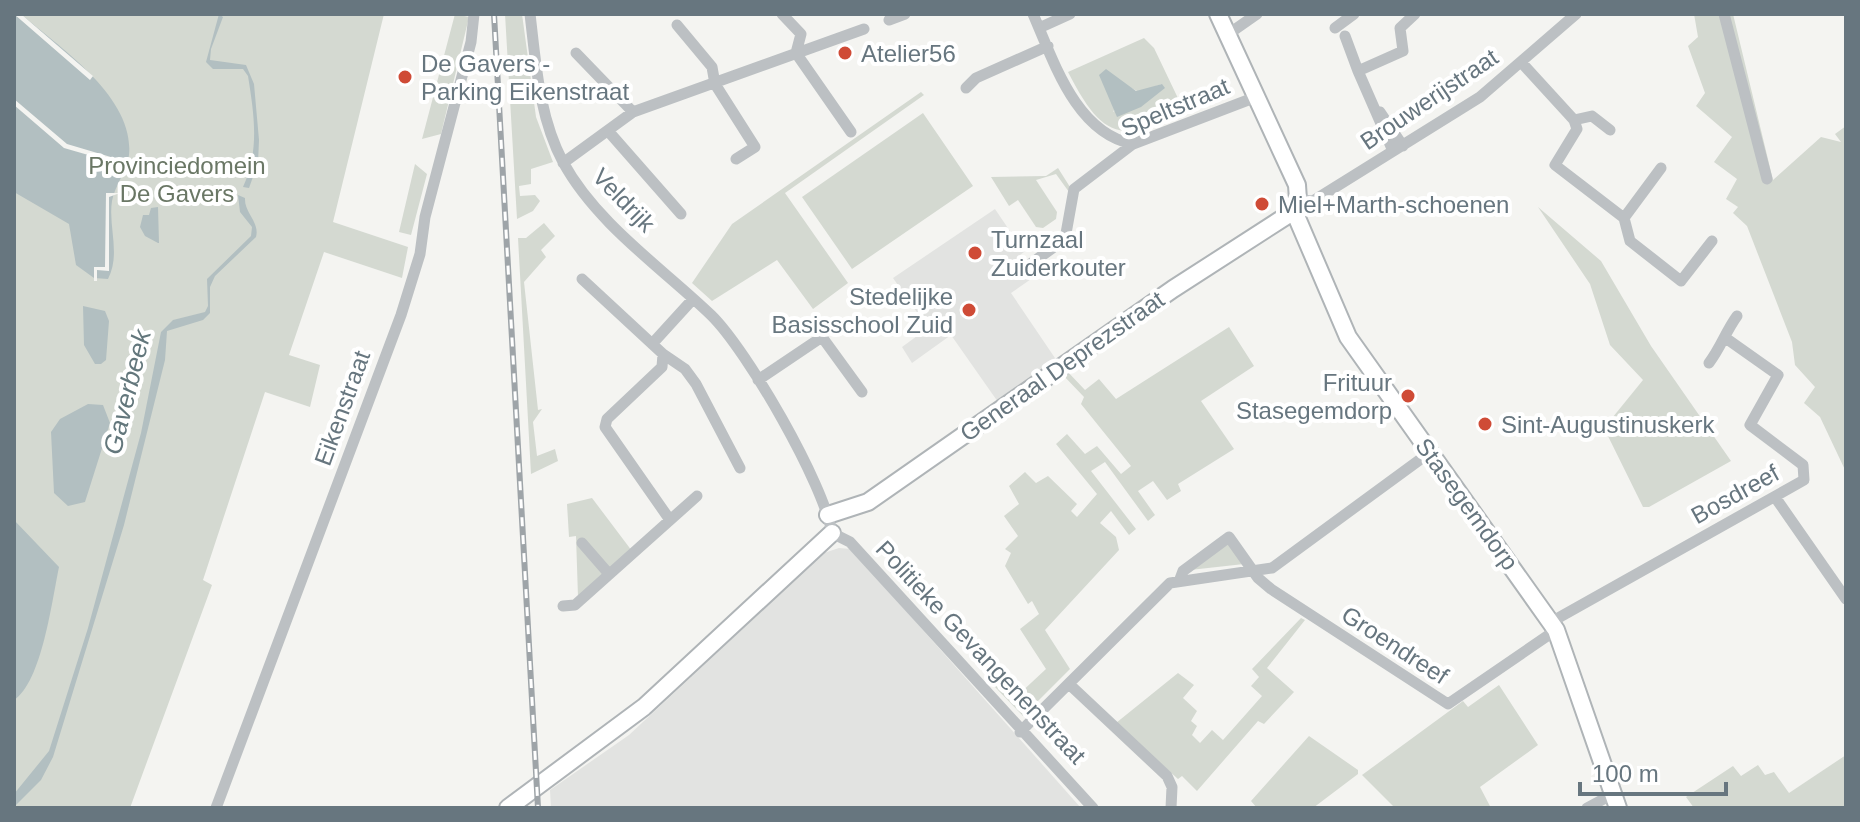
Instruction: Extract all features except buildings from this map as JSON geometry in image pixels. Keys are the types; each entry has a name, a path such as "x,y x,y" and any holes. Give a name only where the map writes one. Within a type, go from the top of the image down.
{"street":[{"name":"Eikenstraat","path":"216,808 401,315 420,254 425,217 471,42 474,14"},
{"name":"Veldrijk","path":"530,14 540,95 551,136 563,163 601,212 732,338 758,380 828,515 832,533"},
{"path":"782,14 801,34 796,53 851,132"},
{"path":"889,20 905,14"},
{"path":"1033,14 1068,88 1092,125 1105,136 1133,144"},
{"path":"1039,28 1070,14"},
{"name":"Stasegemdorp","path":"1218,14 1297,185 1296,205 1348,337 1554,626 1616,801"},
{"path":"1227,35 1257,14"},
{"path":"1354,14 1340,32 1364,89 1398,148"},
{"path":"1358,71 1403,51 1400,28 1415,14"},
{"name":"Brouwerijstraat","path":"1296,205 1313,201 1480,97 1576,14"},
{"path":"1724,14 1767,179"},
{"path":"677,25 712,67 715,84 755,147 736,159"},
{"path":"563,163 633,112 864,29"},
{"path":"966,88 976,78 1048,46"},
{"path":"576,53 633,112"},
{"path":"1521,62 1574,120 1577,129 1555,165 1624,218 1630,241 1681,281"},
{"name":"Speltstraat","path":"1029,265 1065,239 1074,189 1133,144 1256,97"},
{"path":"1574,120 1592,116 1610,130"},
{"path":"609,132 681,214"},
{"path":"1624,218 1661,168"},
{"name":"Generaal Deprezstraat","path":"828,515 868,502 1173,289 1267,230 1296,205"},
{"path":"1673,292 1712,241"},
{"path":"582,279 663,354 674,359 696,384 740,468"},
{"path":"652,344 693,299"},
{"path":"1709,363 1727,339 1728,328 1737,316"},
{"path":"758,380 822,337 862,392"},
{"name":"Bosdreef","path":"1554,626 1804,480 1803,465 1750,425 1778,375 1727,339"},
{"path":"663,354 662,367 607,419 605,427 670,520"},
{"path":"1020,732 1170,583 1180,579 1272,568 1429,453"},
{"path":"563,606 575,605 697,496"},
{"path":"1775,497 1846,599"},
{"path":"508,808 644,707 832,533"},
{"name":"Politieke Gevangenenstraat","path":"832,533 850,542 1020,732 1093,808"},
{"name":"Groendreef","path":"1180,579 1183,571 1229,537 1253,571 1271,589 1448,704 1554,626"},
{"path":"582,543 609,574"},
{"path":"1069,684 1167,776 1172,787 1171,808"},
{"path":"1587,808 1616,801"}],"shaded area":[{"path":"14,14 21,14 92,75 120,113 128,134 128,161 112,201 114,260 108,279 94,278 76,265 69,224 14,192"},
{"path":"219,14 223,17 210,60 246,65 254,84 258,163 249,188 243,187 254,146 248,76 243,69 213,69 206,62"},
{"path":"1106,69 1136,91 1162,84 1165,88 1141,107 1117,117 1099,75"},
{"path":"238,195 245,198 256,227 256,237 215,276 210,287 210,313 203,320 167,331 165,360 124,525 53,757 41,780 14,807 14,794 49,751 88,628 141,433 161,332 173,320 205,312 208,306 207,279 251,236 252,227 240,212"},
{"path":"158,207 159,243 145,236 140,227 143,215 149,215 151,208"},
{"name":"Stedelijke Basisschool Zuid","path":"995,209 1024,252 1020,255 1034,277 1011,293 1057,361 998,402 951,335 912,363 902,347 928,328 893,278"},
{"path":"83,306 105,311 109,321 106,360 101,364 95,364 84,345"},
{"path":"88,404 103,405 110,423 85,502 68,506 54,493 51,432 60,419"},
{"path":"14,520 59,567 39,659 24,690 14,700"},
{"path":"839,548 851,549 1081,808 551,808 550,790 629,735 824,553"}],"green space":[{"name":"Provinciedomein De Gavers","path":"14,14 384,14 333,222 408,247 402,278 324,252 289,355 320,365 310,407 265,392 203,580 212,585 130,808 14,808"},
{"path":"455,14 469,17 441,134 422,139"},
{"path":"505,14 522,14 536,117 553,162 531,169 531,184 519,186 520,196 535,195 540,201 533,211 517,219"},
{"path":"1694,14 1733,14 1773,180 1821,137 1841,142 1835,134 1846,126 1846,472 1820,417 1804,403 1815,387 1795,365 1792,342 1747,226 1733,213 1738,207 1726,199 1737,179 1714,162 1732,137 1696,106 1705,93 1688,46 1698,37"},
{"path":"1144,38 1154,48 1186,115 1144,129 1115,129 1091,110 1068,72","holes":["1162,84 1113,112 1127,86 1139,92"]},
{"path":"921,92 924,95 785,193 848,283 813,309 777,260 712,301 692,283 732,224"},
{"path":"923,113 973,186 852,269 802,197"},
{"path":"415,164 427,174 411,235 399,232"},
{"path":"1058,168 1070,187 1069,192 1056,174 1036,180 1057,212 1056,219 1043,228 1036,227 1018,200 1009,206 991,177 1046,176"},
{"path":"1538,207 1601,261 1651,346 1731,461 1649,507 1643,507 1604,428 1643,380 1610,345 1590,284"},
{"path":"544,223 555,236 541,250 546,257 524,282 538,410 542,409 533,422 537,456 555,449 558,461 531,474 518,238 526,238"},
{"path":"1229,327 1254,366 1201,401 1234,449 1178,484 1181,491 1167,500 1153,481 1138,491 1155,515 1148,521 1105,462 1091,471 1136,529 1129,535 1111,511 1100,523 1116,537 1119,550 1045,630 1070,669 1023,716 995,687 1001,681 1017,696 1046,669 1020,629 1039,614 1032,601 1028,604 1005,566 1011,553 1005,549 1018,536 1004,516 1019,504 1009,486 1025,472 1036,483 1048,476 1077,504 1071,511 1077,517 1097,494 1056,444 1067,434 1085,454 1097,446 1121,474 1131,466 1081,404 1084,397 1061,373 1066,370 1085,390 1099,379 1116,399"},
{"path":"592,498 635,555 578,597 576,536 569,537 567,504"},
{"path":"1231,542 1244,564 1190,570"},
{"path":"1301,618 1305,620 1267,668 1294,692 1264,724 1258,721 1197,791 1182,776 1178,779 1116,723 1178,673 1194,685 1183,698 1197,711 1191,721 1197,726 1192,735 1200,743 1212,730 1223,740 1262,696 1251,686 1259,677 1252,669"},
{"path":"1499,685 1538,745 1480,787 1491,808 1395,808 1362,775 1463,701 1468,707"},
{"path":"1309,736 1358,770 1358,774 1313,808 1257,808 1251,801"},
{"path":"1846,755 1846,808 1694,808 1686,797 1733,766 1741,776 1758,765 1765,775 1774,772 1789,793"}],"pier":[{"path":"14,14 21,14 93,76 90,80"},
{"path":"14,99 67,144 131,163 130,167 64,148 14,105"},
{"path":"106,193 120,193 109,197 109,271 97,270 97,281 94,281 94,267 105,267"}],"railway":[{"path":"494,14 538,808"}],"place":[{"name":"Atelier56","path":"845,53"},
{"name":"De Gavers - Parking Eikenstraat","path":"405,77"},
{"name":"Miel+Marth-schoenen","path":"1262,204"},
{"name":"Turnzaal Zuiderkouter","path":"975,253"},
{"name":"Stedelijke Basisschool Zuid","path":"969,310"},
{"name":"Frituur Stasegemdorp","path":"1408,396"},
{"name":"Sint-Augustinuskerk","path":"1485,424"}],"water label":[{"name":"Gaverbeek","path":"127,392"}]}
